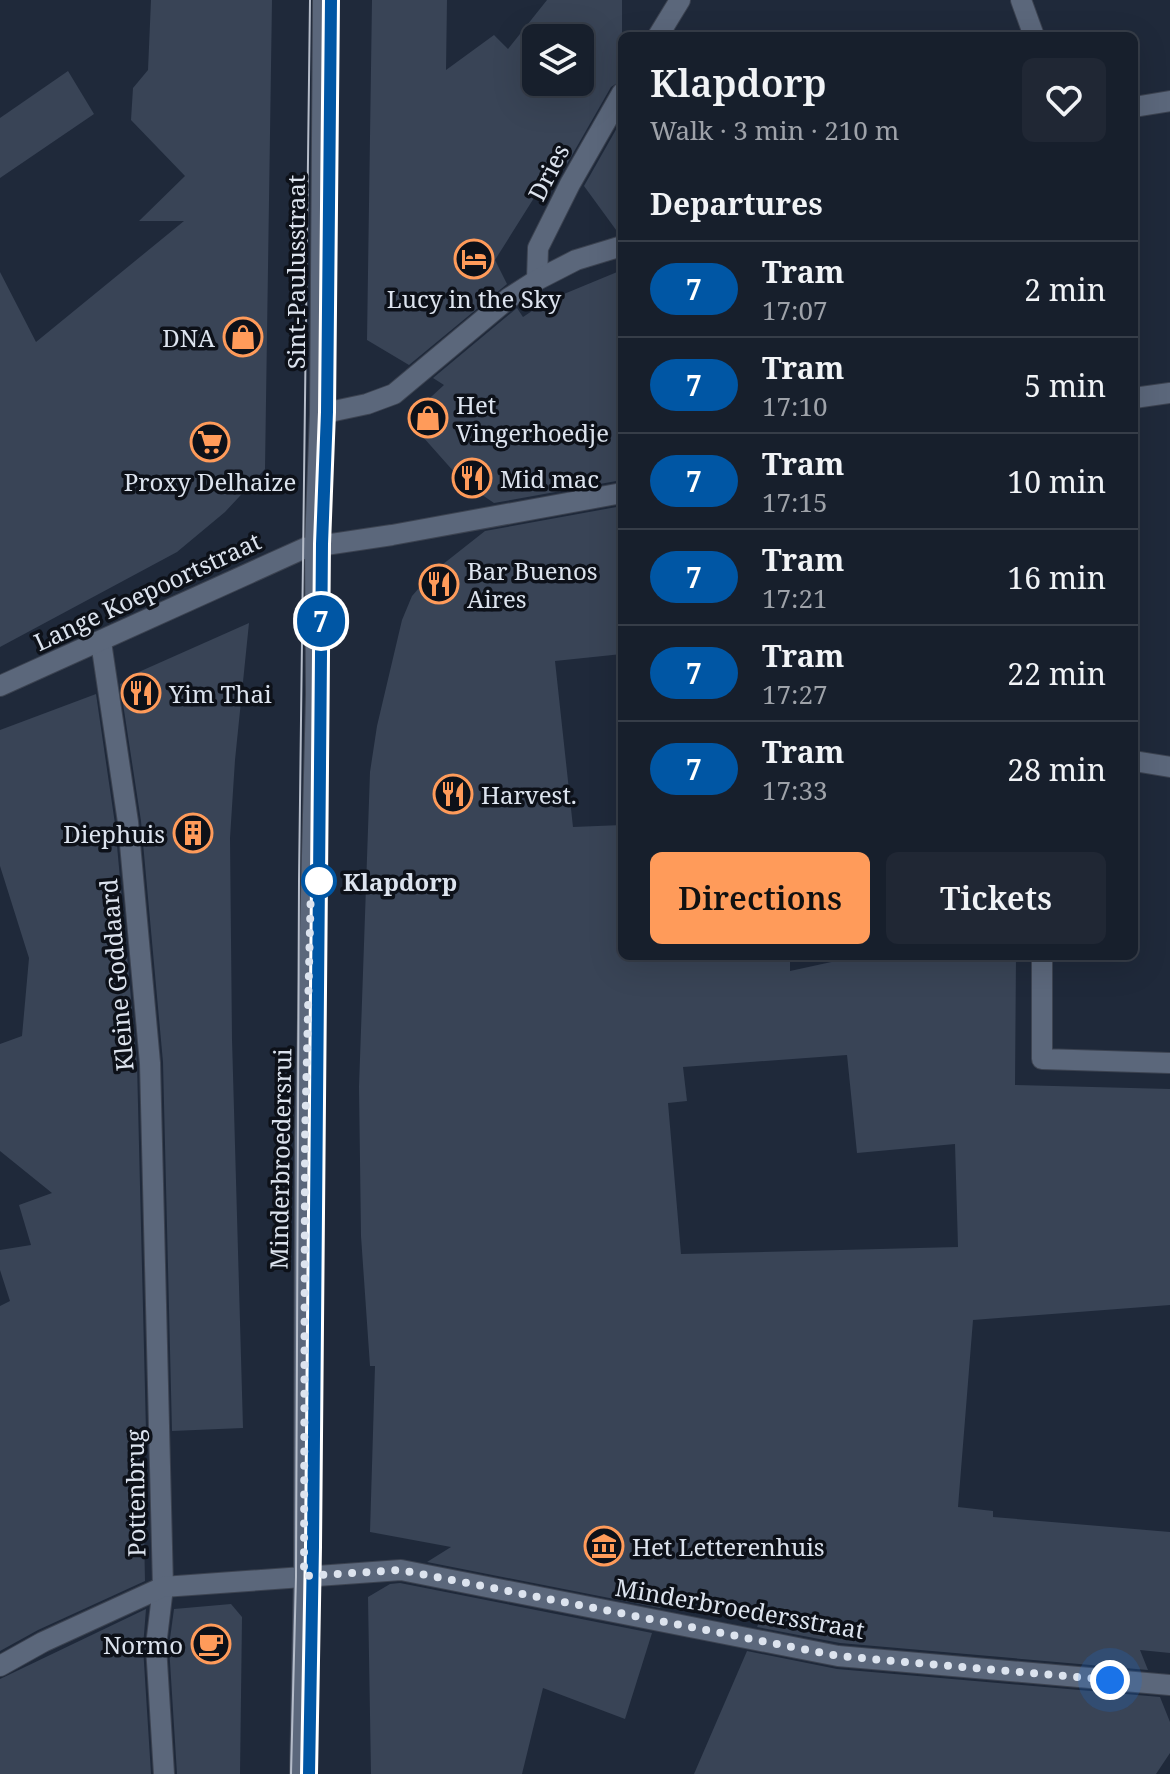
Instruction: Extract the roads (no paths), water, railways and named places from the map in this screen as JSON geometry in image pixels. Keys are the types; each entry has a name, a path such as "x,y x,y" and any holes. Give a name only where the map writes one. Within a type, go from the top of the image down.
{"street":[{"name":"Sint-Paulusstraat","path":"315,545 320,414 323,0"},
{"path":"660,32 680,0"},
{"path":"1021,0 1033,32"},
{"name":"Dries","path":"537,280 538,248 618,100"},
{"path":"1138,106 1170,101"},
{"path":"320,414 367,404 394,394 509,298 576,260 618,247"},
{"path":"1138,397 1170,393"},
{"name":"Lange Koepoortstraat","path":"0,686 315,545 392,535 618,494"},
{"name":"Minderbroedersrui","path":"300,1774 304,1576 305,1153 316,694 315,545"},
{"name":"Kleine Goddaard","path":"101,642 128,822 150,1063 158,1305"},
{"path":"1138,762 1170,767"},
{"path":"1042,960 1042,1059 1170,1063"},
{"name":"Pottenbrug","path":"158,1305 163,1587 304,1576"},
{"name":"Minderbroedersstraat","path":"304,1576 401,1570 838,1656 1170,1685"},
{"path":"0,1666 43,1642 163,1587"},
{"path":"163,1587 156,1646 164,1774"}],"tram line":[{"path":"291,1774 296,1577 299,881 310,0"},
{"path":"309,1774 331,0"},
{"name":"7","path":"309,1774 331,0"}],"place":[{"name":"Lucy in the Sky","path":"474,259"},
{"name":"DNA","path":"243,337"},
{"name":"Het Vingerhoedje","path":"428,418"},
{"name":"Proxy Delhaize","path":"210,442"},
{"name":"Mid mac","path":"472,478"},
{"name":"Bar Buenos Aires","path":"439,584"},
{"name":"Yim Thai","path":"141,693"},
{"name":"Harvest.","path":"453,794"},
{"name":"Diephuis","path":"193,833"},
{"name":"Klapdorp","path":"319,881"},
{"name":"Het Letterenhuis","path":"604,1546"},
{"name":"Normo","path":"211,1644"}]}
